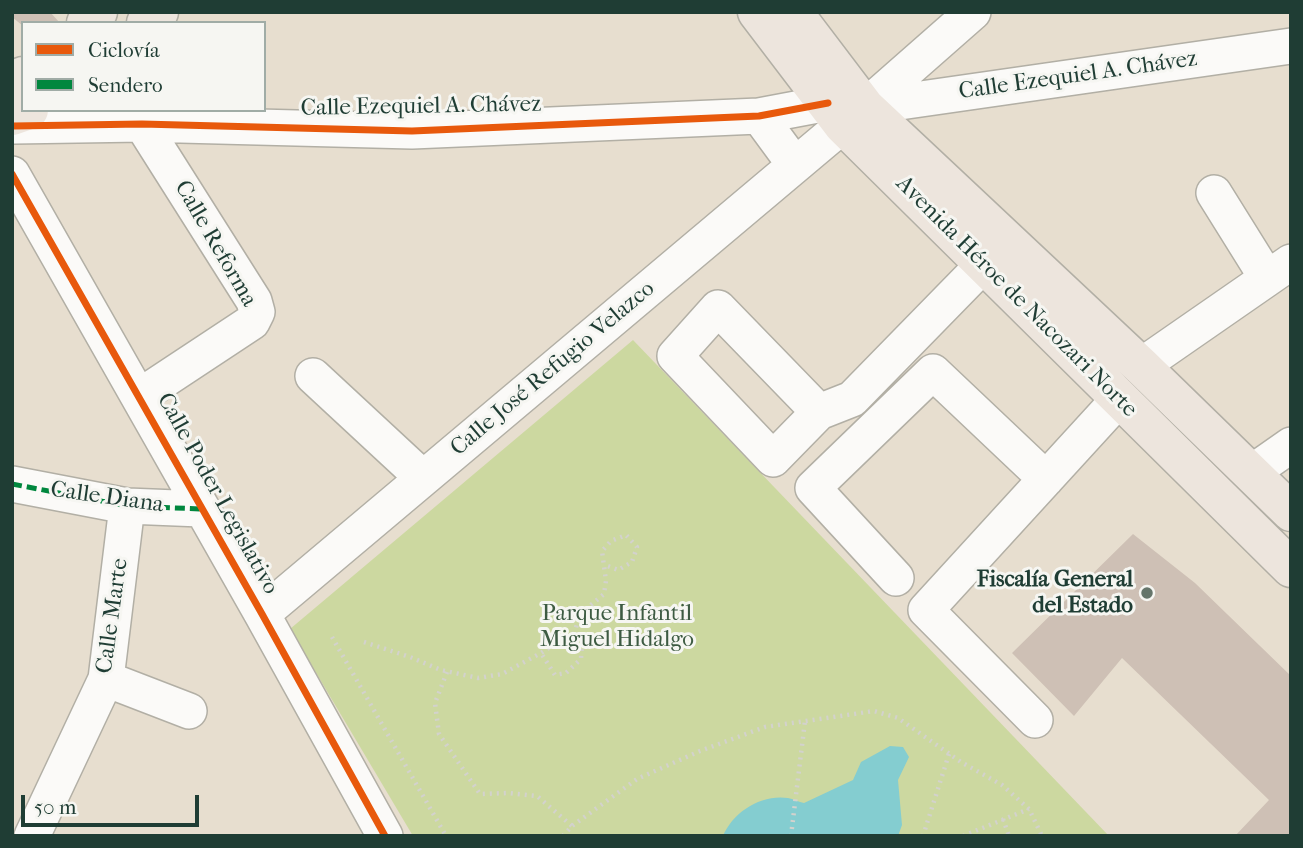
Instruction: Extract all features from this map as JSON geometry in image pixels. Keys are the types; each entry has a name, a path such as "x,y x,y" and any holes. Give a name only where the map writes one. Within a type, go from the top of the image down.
{"main road":[{"name":"Avenida Héroe de Nacozari Norte","path":"757,12 984,264 1291,568"},
{"name":"Avenida Héroe de Nacozari Norte","path":"793,12 845,112 1141,366 1291,512"}],"street":[{"name":"Calle José Refugio Velazco","path":"262,614 795,166 845,112 972,12"},
{"name":"Calle Ezequiel A. Chávez","path":"13,126 142,124 412,131 845,112 1291,46"},
{"path":"759,116 795,166"},
{"path":"12,117 12,140"},
{"name":"Calle Reforma","path":"140,396 252,322 257,312 254,301 142,124"},
{"name":"Calle Poder Legislativo","path":"12,174 140,396 385,836"},
{"path":"1141,366 1279,270 1214,193"},
{"path":"819,412 852,399 984,264"},
{"path":"896,578 813,488 933,372 1045,479"},
{"path":"313,376 423,478"},
{"path":"1035,720 926,610 1119,399"},
{"path":"1251,473 1291,444"},
{"name":"Calle Diana","path":"12,484 127,506 201,509"},
{"name":"Calle Marte","path":"32,836 106,678 127,506"},
{"path":"106,678 188,711"}],"path":[{"path":"573,634 580,614 604,594 607,581 601,551 611,541 626,535 637,547 632,562 618,570 605,565"},
{"path":"364,642 447,672 478,678 502,674 573,634"},
{"path":"541,653 555,675 566,673 581,659 582,643 573,634"},
{"path":"332,637 446,836"},
{"path":"447,672 435,704 439,734 480,794 537,796 572,826"},
{"path":"563,836 572,826 637,779 700,751 765,727 873,711 898,718 949,754 1002,785 1029,809 1042,836"},
{"path":"791,836 805,721"},
{"path":"923,836 949,754"},
{"path":"963,836 1029,809"},
{"path":"1003,819 1009,836"}],"green space":[{"name":"Parque Infantil Miguel Hidalgo","path":"633,340 1109,836 413,836 290,629"}],"water":[{"path":"890,746 903,747 909,757 898,780 902,825 898,836 723,836 734,819 749,806 778,798 804,803 853,780 861,762"}],"building":[{"path":"12,12 50,12 58,21 21,21 21,24 12,17"},
{"path":"1133,534 1195,583 1291,676 1291,836 1235,836 1269,800 1122,658 1074,716 1012,653"}],"marked path":[{"path":"12,484 127,506 201,509"}],"cycle path":[{"path":"13,126 142,124 412,131 759,116 828,103"},
{"path":"12,174 385,836"}],"place":[{"name":"Fiscalía General del Estado","path":"1147,593"}]}
